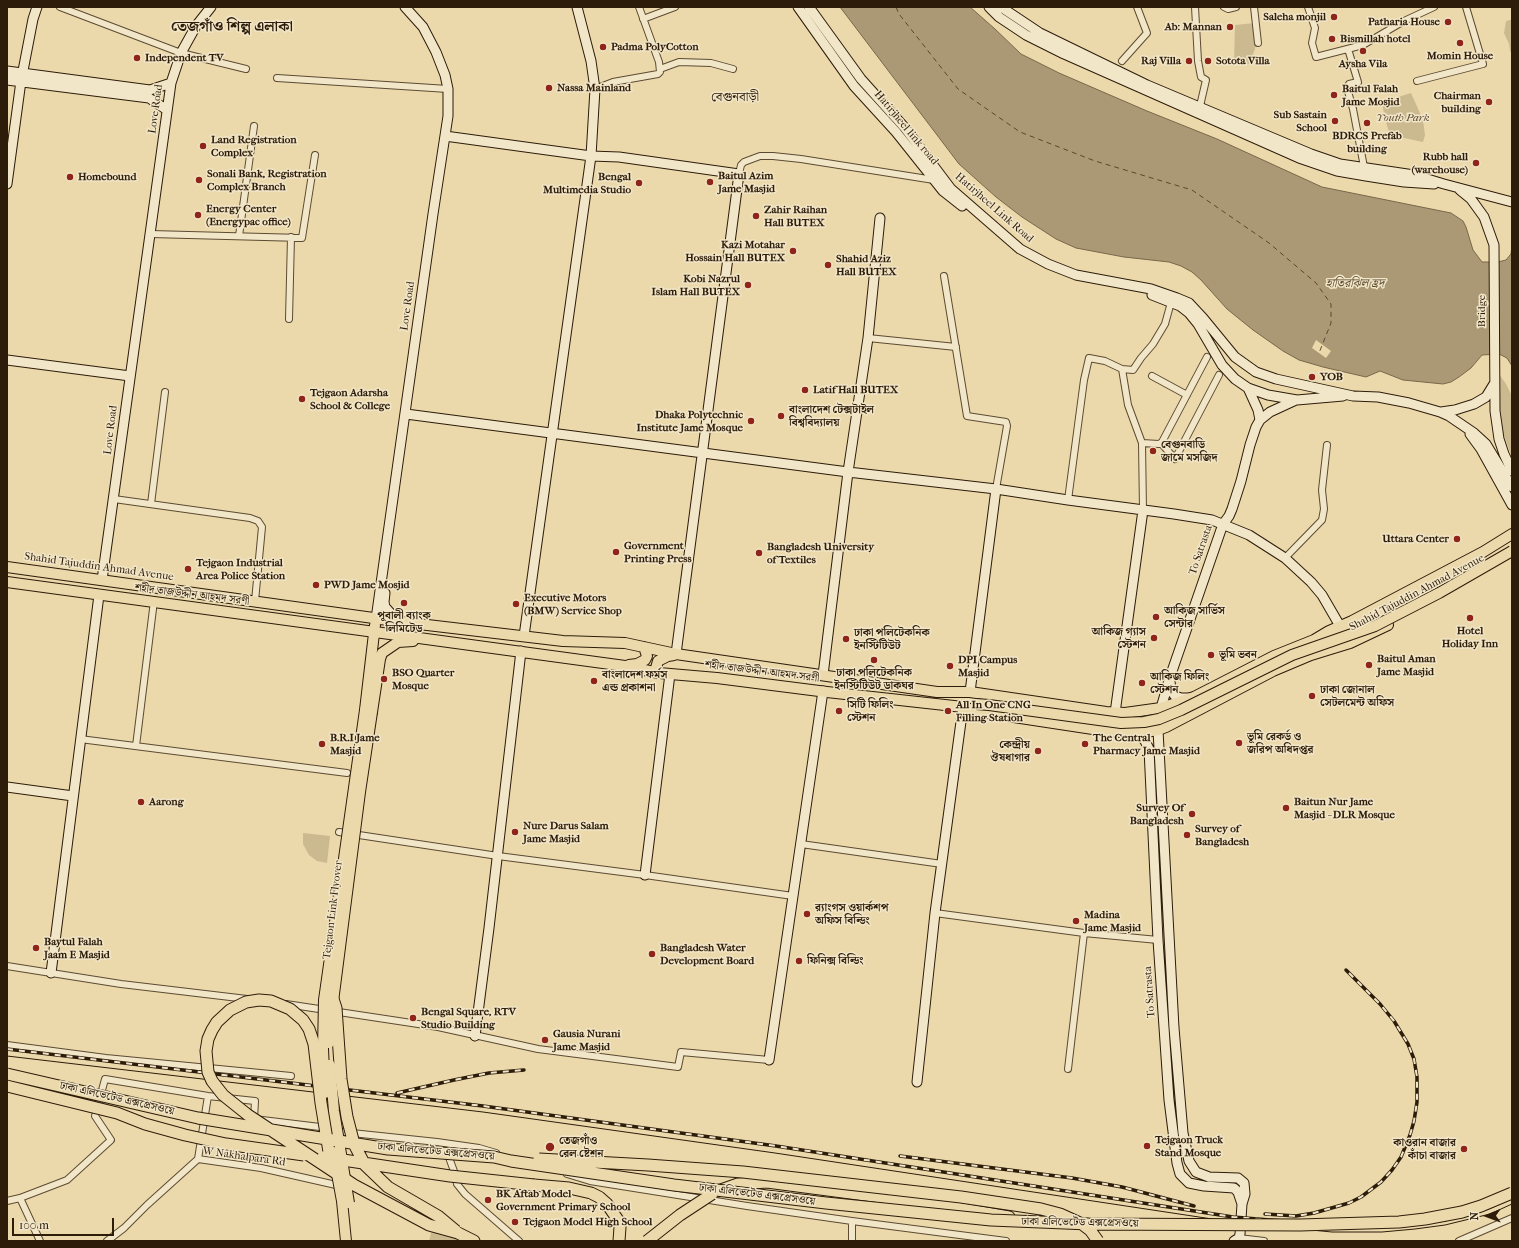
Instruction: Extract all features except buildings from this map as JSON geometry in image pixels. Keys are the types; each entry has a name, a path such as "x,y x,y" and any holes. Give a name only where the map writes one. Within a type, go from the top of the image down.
{"highway":[{"path":"333,999 336,1008 341,1079 354,1144 365,1164 388,1187 438,1216 458,1233"},
{"path":"337,1183 335,1175 333,1169 330,1158 321,1103 314,1044 309,1029 296,1013 284,1005 271,1001 259,1000 246,1002 230,1010 220,1019 212,1030 208,1039 206,1051 208,1072 212,1081 223,1095 248,1115 327,1168 334,1172 340,1176 354,1185 430,1225 458,1233 474,1241"},
{"name":"ঢাকা এলিভেটেড এক্সপ্রেসওয়ে","path":"7,1074 198,1118 388,1149 494,1157 511,1162 674,1185 950,1217 1089,1224 1300,1225 1399,1222 1462,1212 1512,1193"},
{"name":"ঢাকা এলিভেটেড এক্সপ্রেসওয়ে","path":"7,1086 117,1113 152,1126 206,1140 450,1176 568,1188 591,1193 599,1197 607,1204 618,1220 620,1228 619,1241"},
{"path":"494,1157 517,1157 743,1172 961,1197 1041,1209 1060,1214 1082,1224 1090,1230 1098,1241"},
{"path":"647,1241 680,1215 712,1194 738,1184 752,1182 775,1183 934,1204 1027,1222"}],"main road":[{"path":"1314,640 1325,638 1362,624 1512,536"},
{"name":"Shahid Tajuddin Ahmad Avenue","path":"1143,711 1161,708 1190,698 1274,656 1314,640 1512,536"},
{"path":"964,707 976,704 989,705 1120,723 1144,722 1159,719 1181,710 1292,655 1375,626 1439,593 1512,551"},
{"name":"Shahid Tajuddin Ahmad Avenue","path":"1139,733 1158,730 1292,662 1350,643 1375,632 1512,556"},
{"name":"Shahid Tajuddin Ahmad Avenue","path":"7,567 402,622"},
{"name":"শহীদ তাজউদ্দীন আহমদ সরণী","path":"7,582 521,651 625,666 659,673 717,678 823,692 964,707 982,712 1106,731 1139,733"},
{"path":"273,617 274,604"},
{"path":"376,619 380,625 379,632"},
{"name":"শহীদ তাজউদ্দীন আহমদ সরণী","path":"402,622 563,641 625,643 676,654 937,692 970,692 1120,713 1143,711"},
{"path":"360,629 372,648 376,658 398,642 409,641 440,645 448,641"},
{"name":"Tejgaon Link Flyover","path":"347,1241 326,1111 322,1049 324,1000 338,898 379,632"},
{"path":"625,666 637,664 645,660 647,656 644,648"},
{"path":"659,673 656,668 658,661 676,654"},
{"path":"1174,704 1178,720"},
{"path":"1158,730 1161,708"},
{"name":"Tejgaon Link Flyover","path":"352,1241 350,1215 338,1141 330,1073 329,1038 360,792 368,711"},
{"path":"1143,711 1150,713 1154,717 1157,722 1158,730"},
{"path":"1120,713 1139,733"}],"street":[{"path":"7,184 22,77 37,7"},
{"path":"60,7 181,53 246,69"},
{"name":"Love Road","path":"102,580 171,83 181,53 196,26 211,7"},
{"name":"Love Road","path":"376,619 448,116 448,89 445,75 436,52 430,39 419,23 405,7"},
{"path":"524,636 591,156 595,89 591,60 577,7"},
{"path":"639,7 660,69"},
{"path":"643,19 675,7"},
{"name":"Hatirjheel link road","path":"798,7 854,86 896,132 948,196 1014,250 1048,268 1078,279"},
{"name":"Hatirjheel Link Road","path":"809,7 861,79 905,128 951,189 1020,249 1048,264 1076,275 1132,284 1158,294 1180,306 1189,312 1198,324 1222,365 1235,379 1248,388 1268,396 1297,400 1353,396"},
{"path":"989,7 999,17 1026,35 1064,54 1299,158 1337,171 1379,179 1444,184"},
{"path":"1001,7 1016,18 1062,44 1147,85 1312,154 1340,164 1414,175 1512,202"},
{"path":"1122,61 1147,34 1137,7"},
{"path":"1195,7 1198,61 1201,77 1206,80 1200,106"},
{"path":"1224,7 1228,9 1236,7"},
{"path":"1254,7 1258,43"},
{"path":"1308,7 1315,28 1312,43 1316,57 1363,46 1404,21 1434,7"},
{"path":"1417,81 1483,64 1466,7"},
{"path":"1348,49 1358,82 1349,84 1348,88 1354,109 1364,167"},
{"path":"595,89 613,82 658,74 660,69 679,62 711,63 732,69"},
{"path":"7,71 22,77 150,94 171,83"},
{"path":"7,80 22,77"},
{"path":"277,78 448,89"},
{"path":"150,94 167,110"},
{"path":"239,236 254,126"},
{"path":"445,136 591,156 619,157 739,174"},
{"path":"151,234 302,238 315,155"},
{"path":"676,654 741,165 744,162 760,156 766,156 801,159 934,180"},
{"name":"Bridge","path":"1455,187 1471,199 1484,217 1494,245 1494,383"},
{"path":"823,675 848,472 868,338 880,218"},
{"path":"289,319 291,237"},
{"path":"944,276 967,416 998,420 1006,422 1007,426 996,489 970,692"},
{"name":"Hatirjheel Link Road","path":"1078,279 1177,298 1188,303 1203,318 1235,357 1256,372 1276,379 1353,396 1395,400 1440,412 1449,416 1486,444 1512,487"},
{"path":"1068,500 1084,380 1090,358 1105,361 1122,369 1133,370 1153,344 1164,324 1170,306"},
{"path":"868,338 956,348"},
{"path":"1142,443 1159,444 1161,442 1207,357"},
{"path":"7,360 130,376"},
{"path":"1120,713 1117,697 1143,510 1142,443 1128,405 1122,369"},
{"path":"1161,442 1175,459 1219,375"},
{"path":"1152,376 1187,395"},
{"path":"1494,383 1497,429 1504,454 1512,470"},
{"name":"Hatirjheel Link Road","path":"1440,412 1455,410 1474,404 1486,396 1494,383"},
{"path":"1248,388 1255,403 1260,420 1270,412 1297,400"},
{"path":"151,504 165,392"},
{"path":"406,414 848,472 996,489 1198,517 1241,531 1285,558 1311,582 1322,595 1340,626"},
{"name":"To Satrasta","path":"1161,708 1170,677 1223,524 1232,510 1251,440 1260,420"},
{"path":"1467,429 1481,449 1512,505"},
{"path":"1285,558 1322,520 1324,509 1322,490 1326,446"},
{"path":"114,499 250,518 258,522 262,527 255,601"},
{"path":"1232,510 1234,521 1241,531"},
{"path":"387,543 390,550 390,560 384,604 389,612 402,622"},
{"path":"51,973 80,739 100,595"},
{"path":"136,746 154,601"},
{"path":"475,1036 498,856 521,651"},
{"path":"645,875 670,674"},
{"path":"1170,677 1170,688 1175,696 1190,698"},
{"path":"7,966 121,984 315,1007 438,1027 538,1049 678,1067 681,1052 769,1060 823,692"},
{"path":"916,1082 935,913 964,707"},
{"path":"1158,730 1169,940 1180,1099 1185,1147 1191,1166 1196,1172 1202,1175 1240,1178 1245,1186 1237,1239 1264,1241"},
{"name":"To Satrasta","path":"1139,733 1145,740 1149,749 1158,940 1169,1100 1179,1169"},
{"path":"80,739 347,773"},
{"path":"7,787 73,796"},
{"path":"339,832 498,856 793,896"},
{"path":"801,844 942,864"},
{"path":"935,913 1084,933 1169,940"},
{"path":"1068,1069 1084,933"},
{"path":"7,1045 106,1058 291,1076"},
{"path":"7,1201 20,1198 67,1180 111,1140 95,1116 105,1079 208,1096 255,1101 254,1119 320,1127 333,1131 479,1148 590,1181 740,1205 1006,1241"},
{"path":"198,1159 208,1096"},
{"path":"1169,1100 1180,1099"},
{"path":"333,1131 345,1205 347,1241"},
{"path":"437,1142 445,1147 457,1184 465,1194 520,1241"},
{"name":"W Nakhalpara Rd","path":"107,1241 124,1228 147,1204 198,1159 261,1168 337,1183"},
{"path":"1191,1166 1179,1169 1184,1180 1194,1185 1234,1188 1238,1192 1242,1204"},
{"path":"20,1198 40,1241"},
{"path":"1459,1241 1512,1218"},
{"path":"852,1221 852,1241"}],"green space":[{"path":"1512,20 1512,54 1504,33 1506,21"},
{"path":"1255,23 1255,49 1249,64 1234,63 1235,25"},
{"name":"Youth Park","path":"1411,93 1423,120 1425,135 1423,142 1390,135 1385,119 1382,102"},
{"path":"1499,374 1512,396 1512,458 1502,430 1499,408"},
{"path":"303,833 330,836 327,863 317,861 309,855 303,844"},
{"path":"432,1229 449,1235 461,1241 429,1241"}],"water":[{"name":"হাতিরঝিল হ্রদ","path":"840,7 970,7 1021,54 1059,73 1217,139 1322,187 1451,213 1463,221 1473,250 1482,262 1498,262 1506,260 1511,254 1512,245 1512,366 1507,358 1499,354 1482,355 1471,368 1459,377 1451,382 1443,384 1403,380 1380,371 1366,377 1323,367 1299,360 1283,351 1253,330 1227,309 1192,272 1181,266 1169,262 1124,257 1076,248 1056,239 1022,217 996,197 959,164"}],"pier":[{"path":"1316,340 1331,351 1326,358 1312,348"}],"ferry route":[{"path":"896,7 899,14 958,89 1020,132 1095,161 1192,190 1269,243 1316,283 1331,304 1331,323 1319,353"}],"tram line":[{"path":"7,1056 483,1112 775,1153 1232,1222 1290,1228 1332,1232 1382,1232 1415,1229 1445,1225 1490,1214 1512,1204"}],"railway":[{"path":"1265,1214 1296,1216 1314,1213 1349,1203 1361,1197 1381,1182 1392,1170 1401,1157 1410,1135 1417,1102 1417,1077 1414,1059 1408,1044 1394,1021 1380,1004 1346,970"},
{"path":"7,1049 483,1106 776,1146 1233,1217 1332,1225 1413,1224 1444,1220 1488,1208 1512,1197"},
{"path":"397,1093 489,1073 524,1070"},
{"path":"900,1156 1072,1178 1122,1187 1194,1206"}],"place":[{"name":"Saleha monjil","path":"1334,17"},
{"name":"Patharia House","path":"1448,22"},
{"name":"Ab: Mannan","path":"1230,27"},
{"name":"Bismillah hotel","path":"1332,39"},
{"name":"Momin House","path":"1460,43"},
{"name":"Padma PolyCotton","path":"603,47"},
{"name":"Aysha Vila","path":"1363,51"},
{"name":"Independent TV","path":"137,58"},
{"name":"Raj Villa","path":"1189,61"},
{"name":"Sotota Villa","path":"1208,61"},
{"name":"Nassa Mainland","path":"549,88"},
{"name":"Baitul Falah Jame Mosjid","path":"1334,95"},
{"name":"Chairman building","path":"1489,102"},
{"name":"Sub Sastain School","path":"1335,121"},
{"name":"BDRCS Prefab building","path":"1367,123"},
{"name":"Land Registration Complex","path":"203,146"},
{"name":"Rubb hall (warehouse)","path":"1476,163"},
{"name":"Homebound","path":"70,177"},
{"name":"Sonali Bank, Registration Complex Branch","path":"199,180"},
{"name":"Baitul Azim Jame Masjid","path":"710,182"},
{"name":"Bengal Multimedia Studio","path":"639,183"},
{"name":"Energy Center (Energypac office)","path":"198,215"},
{"name":"Zahir Raihan Hall BUTEX","path":"756,216"},
{"name":"Kazi Motahar Hossain Hall BUTEX","path":"793,251"},
{"name":"Shahid Aziz Hall BUTEX","path":"828,265"},
{"name":"Kobi Nazrul Islam Hall BUTEX","path":"748,285"},
{"name":"YOB","path":"1312,377"},
{"name":"Latif Hall BUTEX","path":"805,390"},
{"name":"Tejgaon Adarsha School & College","path":"302,399"},
{"name":"বাংলাদেশ টেক্সটাইল বিশ্ববিদ্যালয়","path":"781,416"},
{"name":"Dhaka Polytechnic Institute Jame Mosque","path":"751,421"},
{"name":"বেগুনবাড়ি জামে মসজিদ","path":"1153,451"},
{"name":"Uttara Center","path":"1457,539"},
{"name":"Government Printing Press","path":"616,552"},
{"name":"Bangladesh University of Textiles","path":"759,553"},
{"name":"Tejgaon Industrial Area Police Station","path":"188,569"},
{"name":"PWD Jame Mosjid","path":"316,585"},
{"name":"পূবালী ব্যাংক লিমিটেড","path":"404,603"},
{"name":"Executive Motors (BMW) Service Shop","path":"516,604"},
{"name":"আকিজ সার্ভিস সেন্টার","path":"1156,617"},
{"name":"Hotel Holiday Inn","path":"1470,618"},
{"name":"আকিজ গ্যাস স্টেশন","path":"1154,638"},
{"name":"ঢাকা পলিটেকনিক ইনস্টিটিউট","path":"846,639"},
{"name":"ভূমি ভবন","path":"1211,655"},
{"name":"ঢাকা পলিটেকনিক ইনস্টিটিউট ডাকঘর","path":"874,660"},
{"name":"Baitul Aman Jame Masjid","path":"1369,665"},
{"name":"DPI Campus Masjid","path":"950,666"},
{"name":"BSO Quarter Mosque","path":"384,679"},
{"name":"বাংলাদেশ ফর্মস এন্ড প্রকাশনা","path":"594,681"},
{"name":"আকিজ ফিলিং স্টেশন","path":"1142,683"},
{"name":"ঢাকা জোনাল সেটলমেন্ট অফিস","path":"1312,696"},
{"name":"সিটি ফিলিং স্টেশন","path":"839,711"},
{"name":"All In One CNG Filling Station","path":"948,711"},
{"name":"ভূমি রেকর্ড ও জরিপ অধিদপ্তর","path":"1239,743"},
{"name":"B.R.I Jame Masjid","path":"322,744"},
{"name":"The Central Pharmacy Jame Masjid","path":"1085,744"},
{"name":"কেন্দ্রীয় ঔষধাগার","path":"1038,751"},
{"name":"Aarong","path":"141,802"},
{"name":"Baitun Nur Jame Masjid - DLR Mosque","path":"1286,808"},
{"name":"Survey Of Bangladesh","path":"1192,814"},
{"name":"Nure Darus Salam Jame Masjid","path":"515,832"},
{"name":"Survey of Bangladesh","path":"1187,835"},
{"name":"র‍্যাংগস ওয়ার্কশপ অফিস বিল্ডিং","path":"807,914"},
{"name":"Madina Jame Masjid","path":"1076,921"},
{"name":"Baytul Falah Jaam E Masjid","path":"36,948"},
{"name":"Bangladesh Water Development Board","path":"652,954"},
{"name":"ফিনিক্স বিল্ডিং","path":"799,961"},
{"name":"Bengal Square, RTV Studio Building","path":"413,1018"},
{"name":"Gausia Nurani Jame Masjid","path":"545,1040"},
{"name":"Tejgaon Truck Stand Mosque","path":"1147,1146"},
{"name":"তেজগাঁও রেল ষ্টেশন","path":"550,1147"},
{"name":"কাওরান বাজার কাঁচা বাজার","path":"1464,1149"},
{"name":"BK Aftab Model Government Primary School","path":"488,1200"},
{"name":"Tejgaon Model High School","path":"515,1222"}],"district":[{"name":"তেজগাঁও শিল্প এলাকা","path":"232,27"},
{"name":"বেগুনবাড়ী","path":"735,98"}]}
